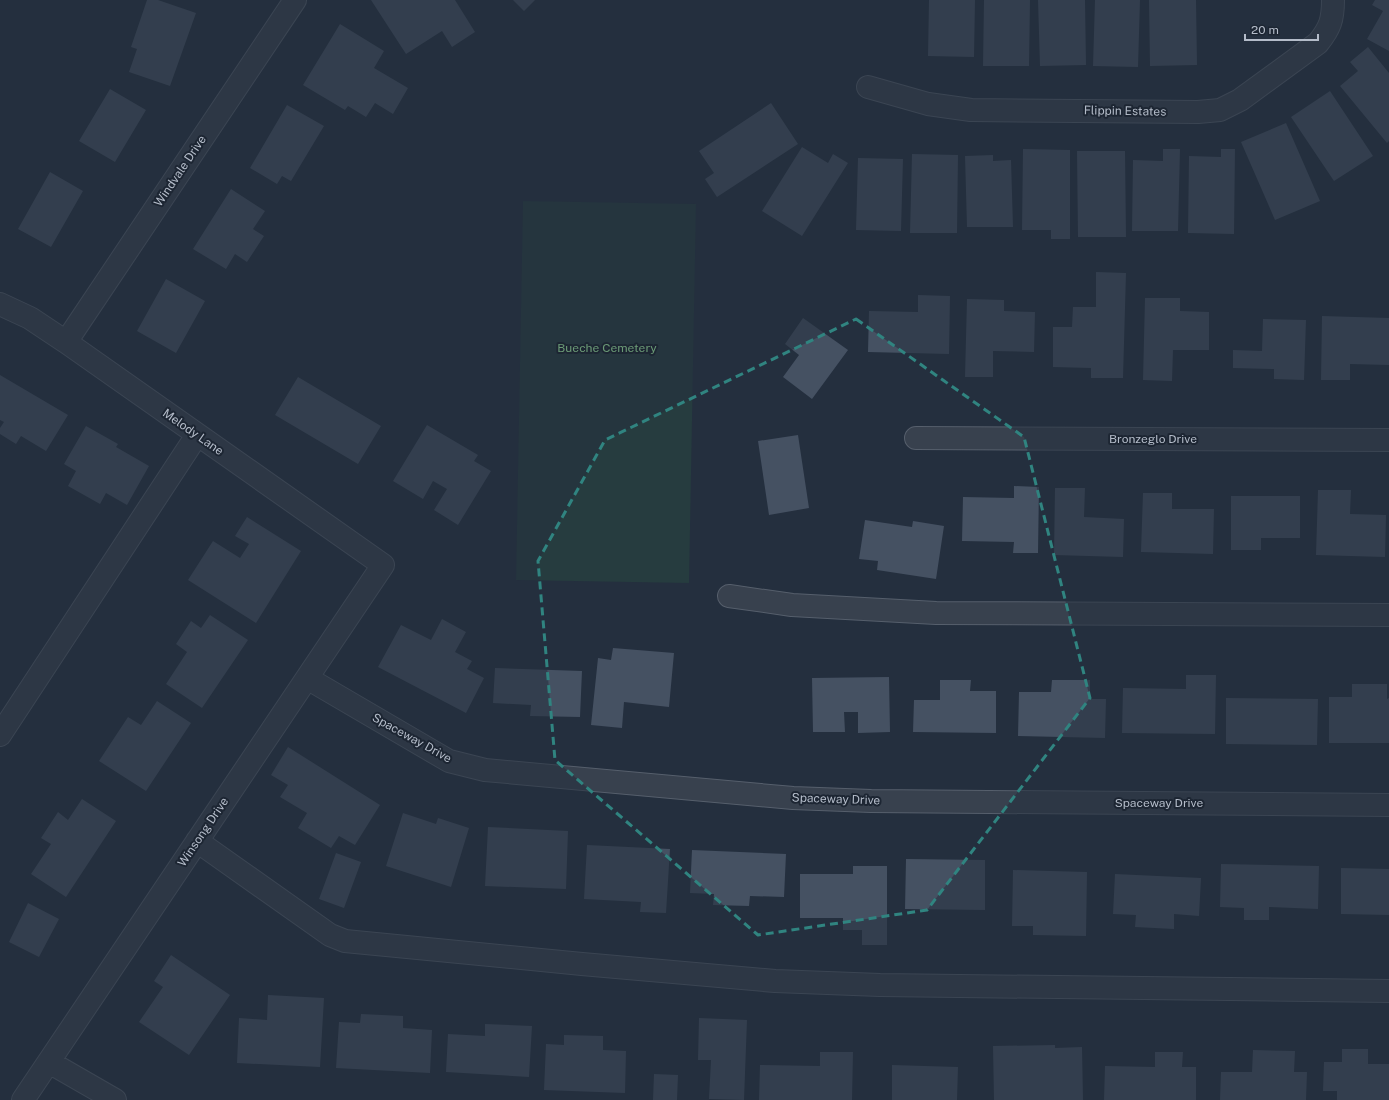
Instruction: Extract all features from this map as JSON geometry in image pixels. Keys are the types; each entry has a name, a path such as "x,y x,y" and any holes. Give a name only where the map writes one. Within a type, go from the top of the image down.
{"street":[{"name":"Windvale Drive","path":"66,342 295,0"},
{"name":"Flippin Estates","path":"868,87 928,104 971,110 1198,112 1220,110 1240,100 1318,43 1328,30 1333,11 1333,0"},
{"name":"Melody Lane","path":"0,304 30,318 66,342 383,565"},
{"path":"0,735 197,435"},
{"name":"Bronzeglo Drive","path":"916,438 1389,440"},
{"name":"Winsong Drive","path":"23,1100 383,565"},
{"path":"729,596 792,605 936,613 1389,615"},
{"name":"Spaceway Drive","path":"307,678 449,761 485,770 793,798 871,801 1389,805"},
{"path":"197,841 330,935 345,941 775,981 880,985 1389,991"},
{"path":"49,1062 115,1100"}],"highlighted area":[{"path":"856,319 1024,437 1090,698 927,910 758,935 555,760 538,561 605,440"}],"green space":[{"name":"Bueche Cemetery","path":"523,201 696,204 689,583 516,580"}],"building":[{"path":"147,0 158,0 196,13 170,86 129,72 137,49 131,47"},
{"path":"371,0 455,0 475,32 452,47 442,31 406,54"},
{"path":"513,0 535,0 524,11"},
{"path":"929,0 975,0 974,57 928,56"},
{"path":"984,0 1030,0 1029,66 983,66"},
{"path":"1038,0 1085,0 1086,65 1040,66"},
{"path":"1095,0 1140,0 1138,67 1093,66"},
{"path":"1149,0 1196,0 1197,65 1150,66"},
{"path":"1375,0 1389,0 1389,51 1367,39 1383,11 1372,5"},
{"path":"340,24 384,51 374,68 408,88 393,114 375,103 366,117 348,106 345,110 303,85"},
{"path":"1368,47 1389,73 1389,141 1387,143 1340,86 1358,71 1350,62"},
{"path":"110,89 146,110 115,162 79,141"},
{"path":"1330,91 1373,156 1334,181 1291,117"},
{"path":"771,103 798,144 717,197 705,179 714,173 699,151"},
{"path":"287,105 324,126 291,181 282,176 277,184 250,168"},
{"path":"1286,123 1320,201 1275,220 1241,142"},
{"path":"802,147 828,163 833,154 848,163 802,236 762,211"},
{"path":"1023,149 1070,150 1070,239 1051,239 1051,230 1022,230"},
{"path":"1163,149 1180,149 1178,231 1132,231 1133,160 1163,161"},
{"path":"1221,149 1235,149 1234,234 1188,233 1189,156 1221,157"},
{"path":"1077,151 1125,151 1126,237 1078,237"},
{"path":"912,154 958,155 957,233 910,233"},
{"path":"993,155 993,161 1011,160 1013,227 967,227 965,156"},
{"path":"858,158 903,159 901,231 856,230"},
{"path":"50,172 83,191 51,247 18,229"},
{"path":"231,189 265,211 253,229 264,236 247,262 235,254 226,269 193,249"},
{"path":"1096,272 1126,273 1123,378 1091,378 1091,368 1053,367 1053,327 1072,327 1073,307 1096,307"},
{"path":"166,279 205,301 176,353 137,331"},
{"path":"918,295 950,296 949,354 868,352 869,311 918,312"},
{"path":"1145,298 1180,298 1180,311 1209,312 1209,350 1173,350 1172,381 1143,380"},
{"path":"967,299 1004,300 1004,311 1035,312 1034,352 993,351 993,377 965,377"},
{"path":"1322,316 1389,318 1389,365 1350,364 1350,380 1321,380"},
{"path":"803,318 848,350 812,399 783,377 799,355 785,344"},
{"path":"1263,319 1306,320 1304,380 1274,379 1274,369 1233,368 1233,350 1262,351"},
{"path":"0,375 68,415 46,451 21,436 16,444 0,434 0,428 4,422 0,420"},
{"path":"298,377 381,426 358,464 275,415"},
{"path":"427,425 478,455 474,461 491,471 458,525 434,510 447,489 433,481 423,499 393,481"},
{"path":"86,426 118,444 116,447 149,466 127,505 106,493 100,504 68,486 76,471 64,464"},
{"path":"798,435 809,508 769,515 758,441"},
{"path":"1014,486 1039,487 1038,553 1013,553 1014,542 962,541 963,497 1014,498"},
{"path":"1055,488 1085,488 1084,517 1124,519 1123,557 1054,555"},
{"path":"1318,490 1351,490 1350,514 1386,515 1385,557 1316,555"},
{"path":"1143,493 1172,493 1172,509 1214,509 1213,554 1141,552"},
{"path":"1231,496 1300,496 1300,538 1261,538 1261,550 1231,550"},
{"path":"247,517 301,551 256,623 188,580 213,541 240,558 249,544 235,536"},
{"path":"865,520 912,527 913,521 944,526 936,579 877,570 878,561 859,559"},
{"path":"210,615 248,640 202,708 166,684 187,652 176,644 191,621 201,628"},
{"path":"442,619 466,632 455,652 472,661 467,669 484,678 466,713 378,667 401,625 431,640"},
{"path":"613,648 674,653 669,707 624,702 622,728 591,725 598,658 611,660"},
{"path":"495,668 582,671 580,717 530,716 531,705 493,703"},
{"path":"1186,675 1216,675 1215,734 1122,733 1123,688 1186,689"},
{"path":"889,677 890,732 858,733 858,712 844,712 845,732 813,732 812,678"},
{"path":"940,680 971,680 970,691 996,691 996,733 913,732 914,700 940,700"},
{"path":"1052,680 1090,680 1090,699 1106,699 1105,738 1018,736 1019,692 1051,692"},
{"path":"1352,684 1387,684 1387,699 1389,698 1389,743 1329,743 1329,697 1352,697"},
{"path":"1226,698 1318,699 1317,745 1226,744"},
{"path":"157,701 191,723 146,791 99,761 128,717 141,725"},
{"path":"288,747 380,805 355,845 339,836 331,848 298,828 307,813 280,797 288,785 271,775"},
{"path":"82,799 116,821 66,897 31,874 51,844 41,838 58,812 68,820"},
{"path":"403,813 436,824 438,818 469,828 451,887 386,866"},
{"path":"488,827 568,831 566,889 485,886"},
{"path":"587,845 670,849 666,913 640,912 641,902 584,899"},
{"path":"692,850 786,854 784,897 750,896 749,906 713,905 714,894 690,893"},
{"path":"336,853 361,862 344,908 319,899"},
{"path":"906,859 985,860 985,910 905,909"},
{"path":"1221,864 1319,866 1318,909 1269,907 1269,920 1244,920 1244,908 1220,907"},
{"path":"853,866 887,866 887,945 862,945 862,930 843,930 843,918 800,918 800,874 853,874"},
{"path":"1341,868 1389,869 1389,915 1341,914"},
{"path":"1013,870 1087,872 1086,936 1033,935 1033,926 1012,926"},
{"path":"1115,874 1201,878 1199,916 1174,914 1174,929 1135,927 1136,915 1113,914"},
{"path":"28,903 59,919 39,957 9,942"},
{"path":"171,955 230,995 189,1055 139,1022 163,987 154,981"},
{"path":"268,995 324,998 320,1067 237,1063 239,1018 267,1020"},
{"path":"361,1014 403,1016 403,1028 432,1030 430,1073 336,1068 339,1022 360,1023"},
{"path":"699,1018 747,1020 744,1100 709,1099 711,1060 698,1060"},
{"path":"485,1024 532,1026 529,1077 446,1072 448,1034 485,1036"},
{"path":"564,1035 603,1036 603,1050 626,1051 625,1093 544,1090 546,1044 564,1045"},
{"path":"1055,1045 1055,1048 1082,1047 1083,1100 994,1100 993,1046"},
{"path":"1342,1049 1368,1049 1368,1064 1389,1064 1389,1100 1337,1100 1337,1091 1323,1091 1324,1062 1342,1062"},
{"path":"1253,1050 1295,1051 1294,1072 1307,1072 1306,1100 1220,1100 1221,1072 1252,1072"},
{"path":"820,1052 853,1052 852,1100 759,1100 760,1065 820,1066"},
{"path":"1155,1052 1183,1052 1182,1067 1196,1067 1196,1100 1104,1100 1105,1066 1155,1067"},
{"path":"892,1065 958,1067 957,1100 892,1100"},
{"path":"654,1074 678,1075 677,1100 653,1100"}]}
